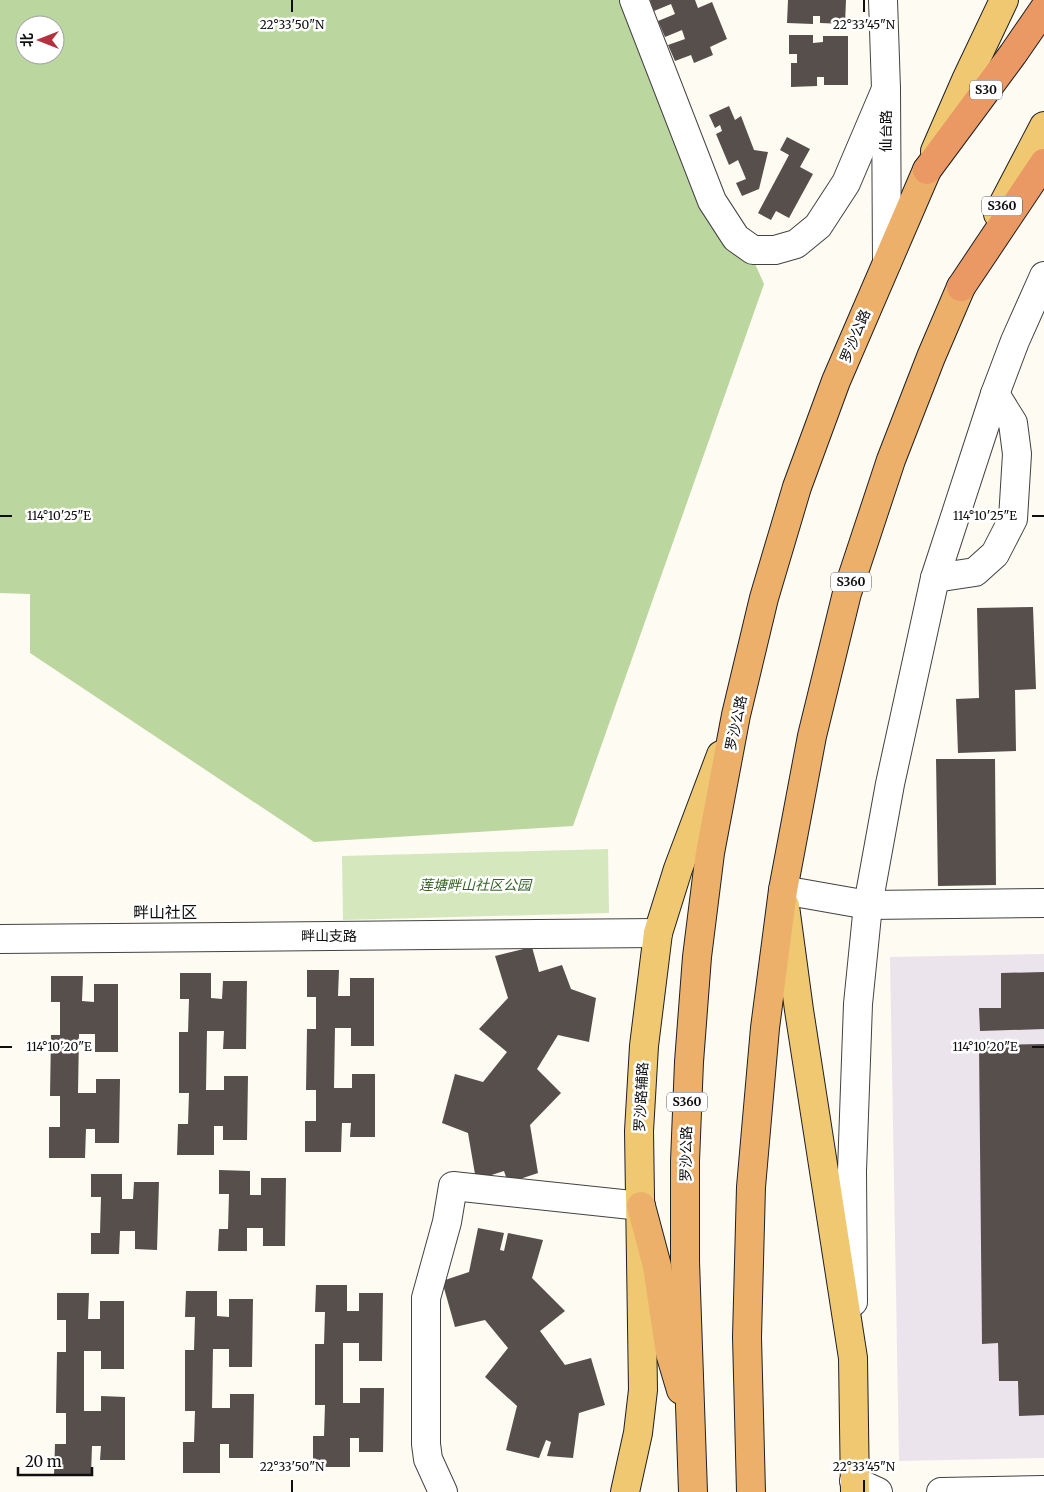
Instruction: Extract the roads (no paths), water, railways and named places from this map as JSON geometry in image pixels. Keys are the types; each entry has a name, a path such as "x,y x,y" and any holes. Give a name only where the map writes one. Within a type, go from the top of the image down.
{"highway":[{"name":"S30","path":"926,170 1044,9"},
{"path":"962,287 1044,163"},
{"name":"罗沙公路","path":"693,1492 685,1261 685,1161 689,1062 697,957 710,853 736,715 764,598 797,487 836,381 926,170"},
{"name":"S360","path":"751,1492 748,1337 751,1187 765,1028 783,890 812,736 848,593 891,460 931,356 962,287"},
{"path":"641,1206 657,1266 670,1353 692,1426"}],"main road":[{"name":"罗沙公路","path":"926,170 1004,0"},
{"name":"S360","path":"962,287 1044,126"},
{"name":"罗沙路辅路","path":"625,1492 638,1433 642,1390 639,1131 644,1046 658,933 678,869 736,715"},
{"path":"783,890 799,1010 853,1358 862,1488"}],"street":[{"path":"634,0 712,200 736,238 753,250 775,250 796,244 818,226 846,183 886,89"},
{"name":"仙台路","path":"883,0 886,89 887,262"},
{"path":"853,1358 852,1171 854,1096 858,1004 868,905 890,784 935,578 995,394 1015,341 1044,276"},
{"path":"935,578 976,572 995,554 1012,519 1017,454 1014,430 1013,423 995,394"},
{"path":"783,890 868,905 1044,903"},
{"name":"畔山支路","path":"0,939 658,933"},
{"path":"443,1492 428,1459 426,1444 426,1298 447,1222 453,1186 641,1206"},
{"path":"941,1492 1044,1490"}],"district":[{"name":"畔山社区","path":"165,912"}],"park label":[{"name":"莲塘畔山社区公园","path":"475,885"}]}
